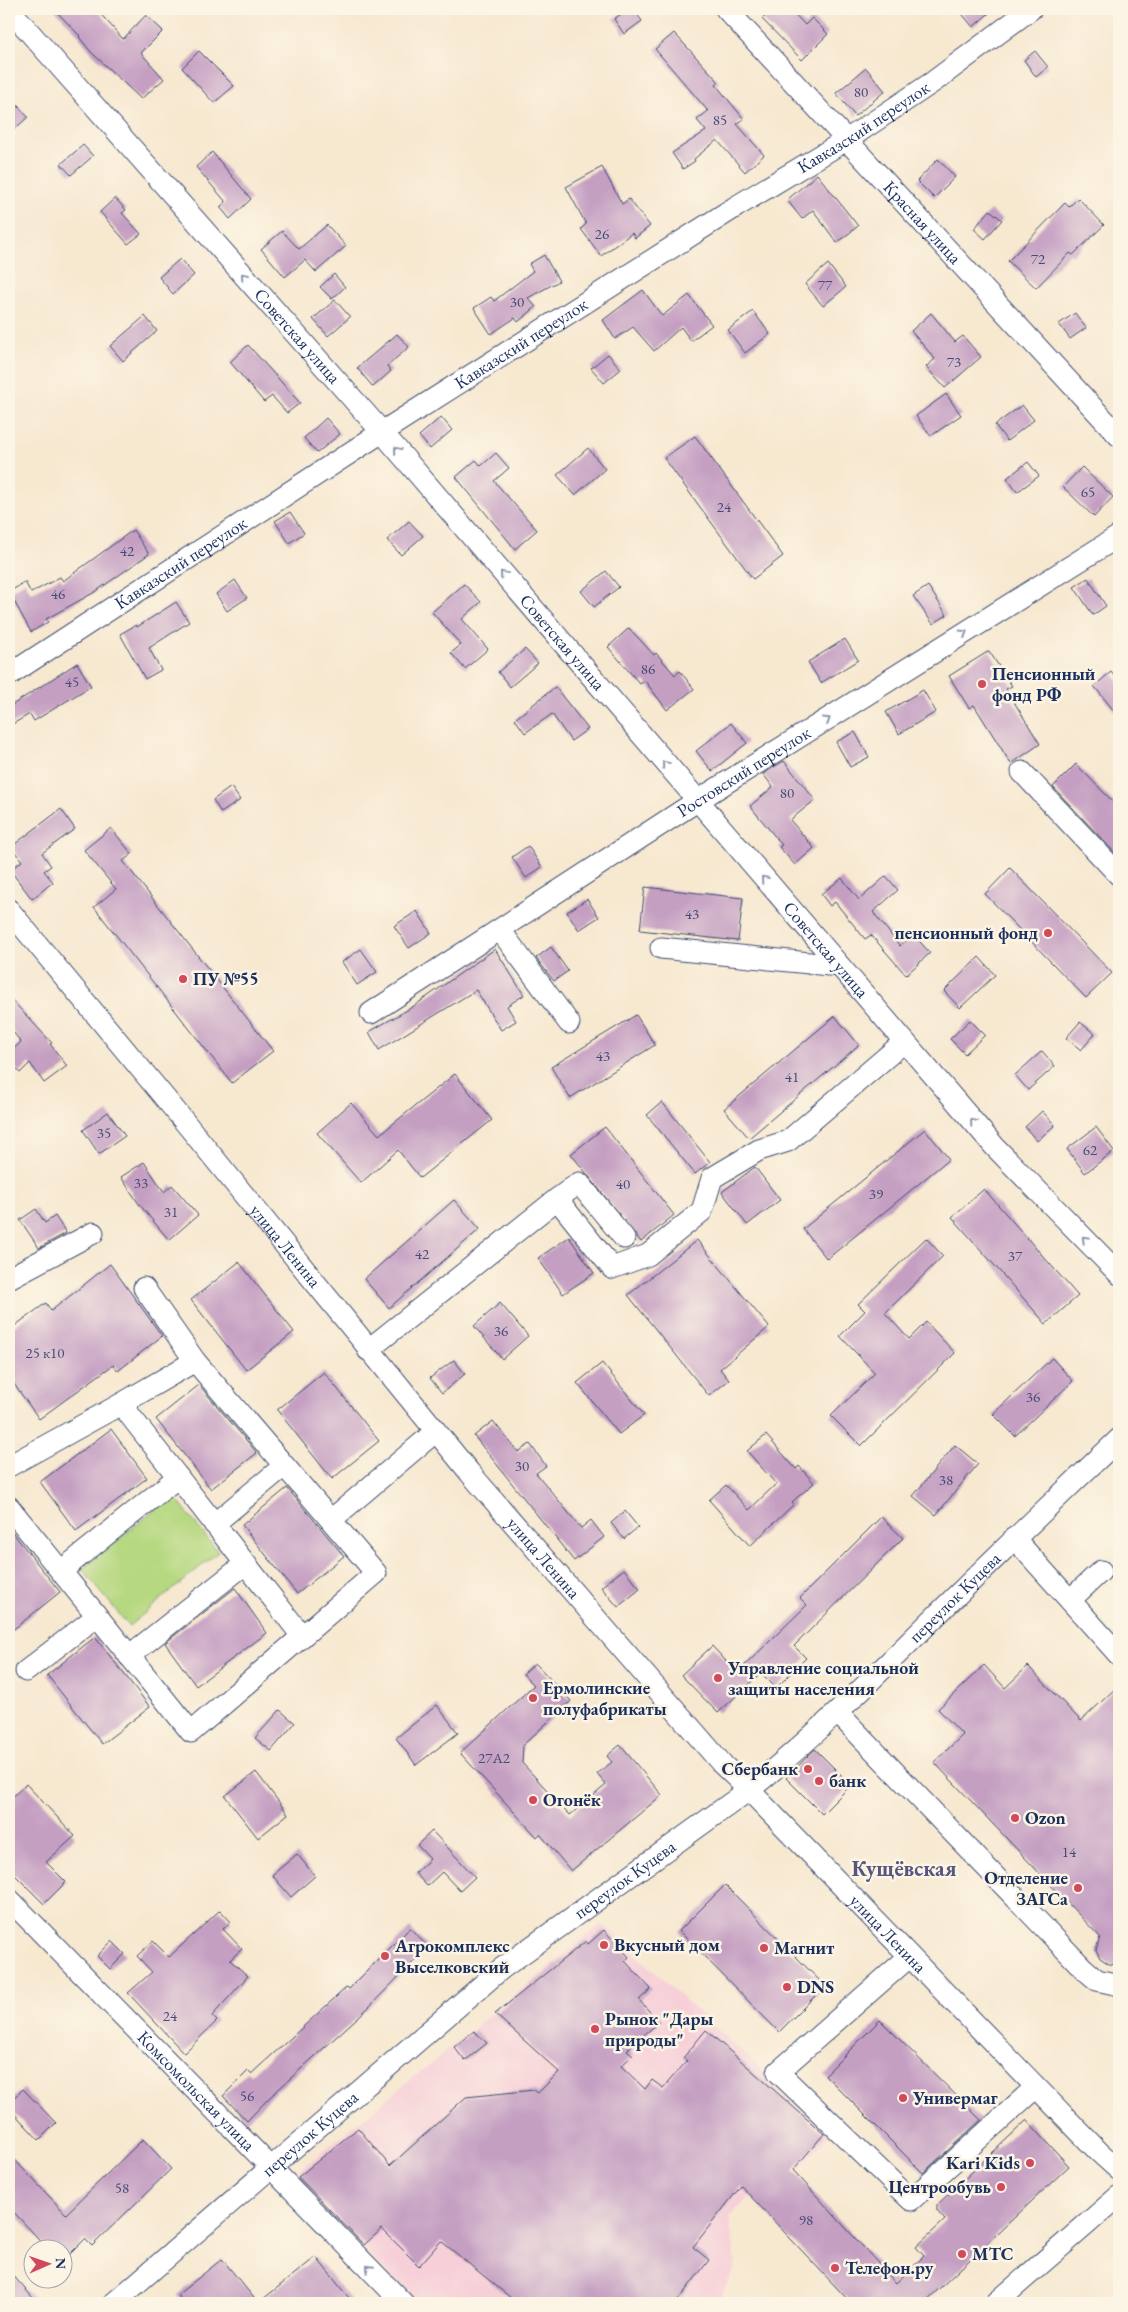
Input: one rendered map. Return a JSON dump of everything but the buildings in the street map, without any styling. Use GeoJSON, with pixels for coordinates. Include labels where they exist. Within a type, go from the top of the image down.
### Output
{"type":"FeatureCollection","features":[{"type":"Feature","properties":{"kind":"street","name":"Советская улица"},"geometry":{"type":"LineString","coordinates":[[10,9],[382,432],[696,801],[995,1147],[1119,1274]]}},
{"type":"Feature","properties":{"kind":"street","name":"Красная улица"},"geometry":{"type":"LineString","coordinates":[[726,9],[848,139],[1119,436]]}},
{"type":"Feature","properties":{"kind":"street","name":"Кавказский переулок"},"geometry":{"type":"LineString","coordinates":[[9,675],[382,432],[736,206],[848,139],[933,82],[1031,9]]}},
{"type":"Feature","properties":{"kind":"street","name":"Ростовский переулок"},"geometry":{"type":"LineString","coordinates":[[371,1013],[696,801],[1119,536]]}},
{"type":"Feature","properties":{"kind":"street"},"geometry":{"type":"LineString","coordinates":[[1022,772],[1119,876]]}},
{"type":"Feature","properties":{"kind":"street","name":"улица Ленина"},"geometry":{"type":"LineString","coordinates":[[9,910],[179,1115],[436,1432],[580,1602],[723,1765],[1119,2170]]}},
{"type":"Feature","properties":{"kind":"street"},"geometry":{"type":"LineString","coordinates":[[500,930],[569,1023]]}},
{"type":"Feature","properties":{"kind":"street"},"geometry":{"type":"LineString","coordinates":[[661,948],[839,966]]}},
{"type":"Feature","properties":{"kind":"street"},"geometry":{"type":"LineString","coordinates":[[557,1199],[612,1268],[648,1255],[702,1211],[712,1178],[759,1150],[788,1141],[904,1042]]}},
{"type":"Feature","properties":{"kind":"street"},"geometry":{"type":"LineString","coordinates":[[368,1350],[579,1183],[624,1238]]}},
{"type":"Feature","properties":{"kind":"street"},"geometry":{"type":"LineString","coordinates":[[9,1278],[94,1233]]}},
{"type":"Feature","properties":{"kind":"street"},"geometry":{"type":"LineString","coordinates":[[9,1507],[191,1732],[376,1573],[195,1361],[144,1288]]}},
{"type":"Feature","properties":{"kind":"street"},"geometry":{"type":"LineString","coordinates":[[9,1466],[195,1361]]}},
{"type":"Feature","properties":{"kind":"street"},"geometry":{"type":"LineString","coordinates":[[121,1404],[302,1636]]}},
{"type":"Feature","properties":{"kind":"street"},"geometry":{"type":"LineString","coordinates":[[331,1520],[436,1432]]}},
{"type":"Feature","properties":{"kind":"street","name":"переулок Куцева"},"geometry":{"type":"LineString","coordinates":[[114,2303],[501,1970],[749,1790],[838,1713],[1014,1538],[1119,1439]]}},
{"type":"Feature","properties":{"kind":"street"},"geometry":{"type":"LineString","coordinates":[[214,1524],[284,1466]]}},
{"type":"Feature","properties":{"kind":"street"},"geometry":{"type":"LineString","coordinates":[[60,1571],[178,1477]]}},
{"type":"Feature","properties":{"kind":"street"},"geometry":{"type":"LineString","coordinates":[[1014,1538],[1119,1654]]}},
{"type":"Feature","properties":{"kind":"street"},"geometry":{"type":"LineString","coordinates":[[130,1656],[246,1564]]}},
{"type":"Feature","properties":{"kind":"street"},"geometry":{"type":"LineString","coordinates":[[1070,1600],[1101,1571]]}},
{"type":"Feature","properties":{"kind":"street"},"geometry":{"type":"LineString","coordinates":[[26,1670],[97,1616]]}},
{"type":"Feature","properties":{"kind":"street"},"geometry":{"type":"LineString","coordinates":[[838,1713],[1083,1968],[1097,1980],[1119,1985]]}},
{"type":"Feature","properties":{"kind":"street","name":"Комсомольская улица"},"geometry":{"type":"LineString","coordinates":[[9,1899],[403,2303]]}},
{"type":"Feature","properties":{"kind":"street"},"geometry":{"type":"LineString","coordinates":[[909,1957],[778,2072],[911,2200],[1036,2087]]}},
{"type":"Feature","properties":{"kind":"street"},"geometry":{"type":"LineString","coordinates":[[996,2303],[1119,2196]]}},
{"type":"Feature","properties":{"kind":"shaded area","name":"Рынок \"Дары природы\""},"geometry":{"type":"Polygon","coordinates":[[[602,1924],[831,2133],[802,2165],[788,2158],[729,2217],[736,2264],[718,2303],[416,2303],[291,2177],[602,1924]]]}},
{"type":"Feature","properties":{"kind":"green space"},"geometry":{"type":"Polygon","coordinates":[[[173,1495],[218,1552],[129,1626],[82,1569],[173,1495]]]}},
{"type":"Feature","properties":{"kind":"place","name":"Пенсионный фонд РФ"},"geometry":{"type":"Point","coordinates":[982,684]}},
{"type":"Feature","properties":{"kind":"place","name":"пенсионный фонд"},"geometry":{"type":"Point","coordinates":[1048,933]}},
{"type":"Feature","properties":{"kind":"place","name":"ПУ №55"},"geometry":{"type":"Point","coordinates":[183,979]}},
{"type":"Feature","properties":{"kind":"place","name":"Управление социальной защиты населения"},"geometry":{"type":"Point","coordinates":[718,1678]}},
{"type":"Feature","properties":{"kind":"place","name":"Ермолинские полуфабрикаты"},"geometry":{"type":"Point","coordinates":[533,1698]}},
{"type":"Feature","properties":{"kind":"place","name":"Сбербанк"},"geometry":{"type":"Point","coordinates":[808,1769]}},
{"type":"Feature","properties":{"kind":"place","name":"банк"},"geometry":{"type":"Point","coordinates":[819,1781]}},
{"type":"Feature","properties":{"kind":"place","name":"Огонёк"},"geometry":{"type":"Point","coordinates":[533,1800]}},
{"type":"Feature","properties":{"kind":"place","name":"Ozon"},"geometry":{"type":"Point","coordinates":[1015,1818]}},
{"type":"Feature","properties":{"kind":"place","name":"Отделение ЗАГСа"},"geometry":{"type":"Point","coordinates":[1078,1888]}},
{"type":"Feature","properties":{"kind":"place","name":"Вкусный дом"},"geometry":{"type":"Point","coordinates":[604,1945]}},
{"type":"Feature","properties":{"kind":"place","name":"Магнит"},"geometry":{"type":"Point","coordinates":[764,1948]}},
{"type":"Feature","properties":{"kind":"place","name":"Агрокомплекс Выселковский"},"geometry":{"type":"Point","coordinates":[385,1956]}},
{"type":"Feature","properties":{"kind":"place","name":"DNS"},"geometry":{"type":"Point","coordinates":[787,1987]}},
{"type":"Feature","properties":{"kind":"place","name":"Рынок \"Дары природы\""},"geometry":{"type":"Point","coordinates":[595,2029]}},
{"type":"Feature","properties":{"kind":"place","name":"Универмаг"},"geometry":{"type":"Point","coordinates":[903,2098]}},
{"type":"Feature","properties":{"kind":"place","name":"Kari Kids"},"geometry":{"type":"Point","coordinates":[1030,2163]}},
{"type":"Feature","properties":{"kind":"place","name":"Центрообувь"},"geometry":{"type":"Point","coordinates":[1001,2187]}},
{"type":"Feature","properties":{"kind":"place","name":"МТС"},"geometry":{"type":"Point","coordinates":[962,2254]}},
{"type":"Feature","properties":{"kind":"place","name":"Телефон.ру"},"geometry":{"type":"Point","coordinates":[835,2268]}},
{"type":"Feature","properties":{"kind":"district","name":"Кущёвская"},"geometry":{"type":"Point","coordinates":[904,1868]}}]}
